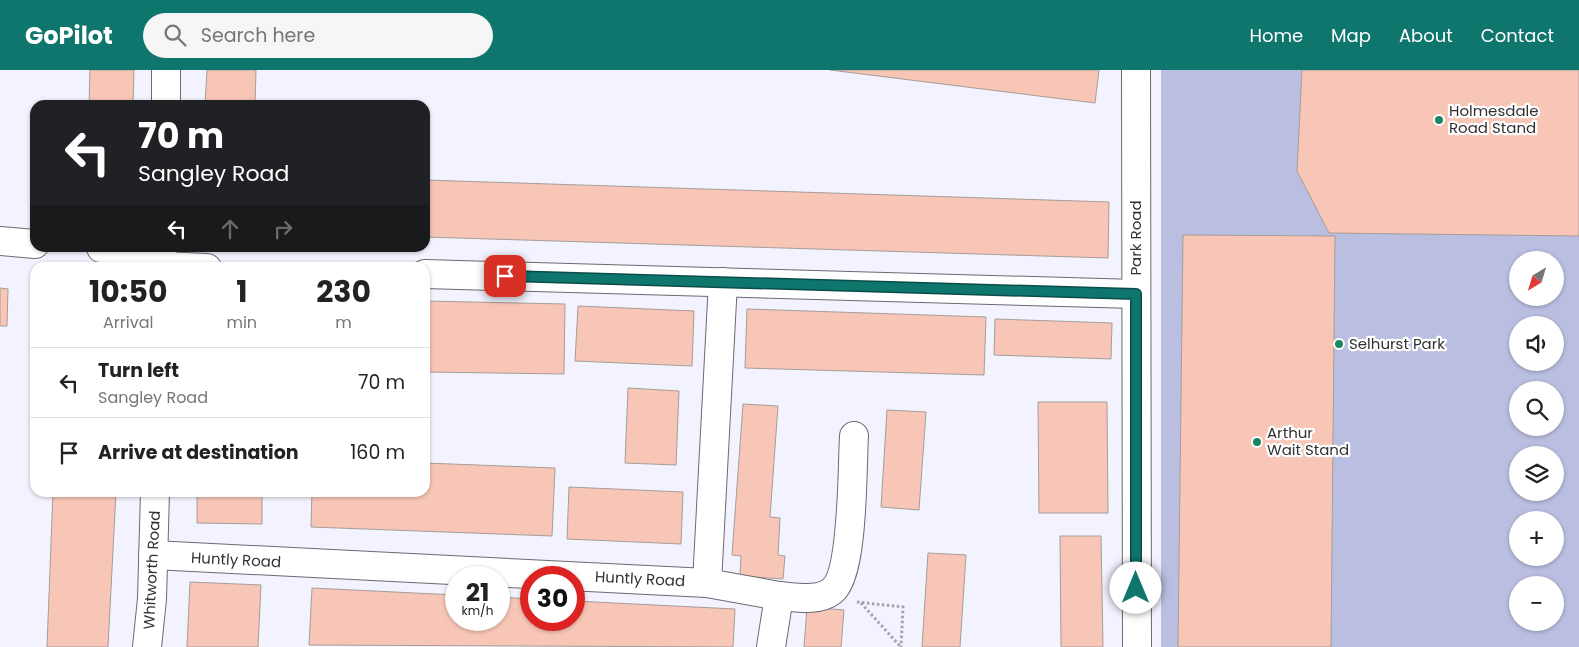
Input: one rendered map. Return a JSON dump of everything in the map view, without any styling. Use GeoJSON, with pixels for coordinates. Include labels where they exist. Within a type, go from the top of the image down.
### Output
{"type":"FeatureCollection","features":[{"type":"Feature","properties":{"kind":"street"},"geometry":{"type":"LineString","coordinates":[[166,70],[166,100]]}},
{"type":"Feature","properties":{"kind":"street","name":"Park Road"},"geometry":{"type":"LineString","coordinates":[[1136,70],[1137,647]]}},
{"type":"Feature","properties":{"kind":"street"},"geometry":{"type":"LineString","coordinates":[[0,242],[30,244]]}},
{"type":"Feature","properties":{"kind":"street"},"geometry":{"type":"LineString","coordinates":[[125,252],[180,262]]}},
{"type":"Feature","properties":{"kind":"street"},"geometry":{"type":"LineString","coordinates":[[430,274],[1136,294]]}},
{"type":"Feature","properties":{"kind":"street","name":"Huntly Road"},"geometry":{"type":"LineString","coordinates":[[153,556],[707,583],[724,282]]}},
{"type":"Feature","properties":{"kind":"street"},"geometry":{"type":"LineString","coordinates":[[707,583],[779,596],[816,598],[832,591],[842,579],[847,558],[854,436]]}},
{"type":"Feature","properties":{"kind":"street","name":"Whitworth Road"},"geometry":{"type":"LineString","coordinates":[[147,647],[155,497]]}},
{"type":"Feature","properties":{"kind":"street"},"geometry":{"type":"LineString","coordinates":[[771,647],[779,596]]}},
{"type":"Feature","properties":{"kind":"path"},"geometry":{"type":"LineString","coordinates":[[816,598],[904,607],[901,647]]}},
{"type":"Feature","properties":{"kind":"path"},"geometry":{"type":"LineString","coordinates":[[861,602],[901,647]]}},
{"type":"Feature","properties":{"kind":"shaded area","name":"Selhurst Park"},"geometry":{"type":"Polygon","coordinates":[[[1161,70],[1579,70],[1579,647],[1161,647],[1161,70]]]}},
{"type":"Feature","properties":{"kind":"building"},"geometry":{"type":"Polygon","coordinates":[[[90,70],[134,70],[133,100],[89,100],[90,70]]]}},
{"type":"Feature","properties":{"kind":"building"},"geometry":{"type":"Polygon","coordinates":[[[207,70],[256,70],[255,100],[205,100],[207,70]]]}},
{"type":"Feature","properties":{"kind":"building"},"geometry":{"type":"Polygon","coordinates":[[[830,70],[1099,70],[1095,103],[830,70]]]}},
{"type":"Feature","properties":{"kind":"building","name":"Holmesdale Road Stand"},"geometry":{"type":"Polygon","coordinates":[[[1302,70],[1579,70],[1579,236],[1329,233],[1297,171],[1302,70]]]}},
{"type":"Feature","properties":{"kind":"building"},"geometry":{"type":"Polygon","coordinates":[[[430,180],[1109,202],[1108,258],[430,237],[430,180]]]}},
{"type":"Feature","properties":{"kind":"building","name":"Arthur Wait Stand"},"geometry":{"type":"Polygon","coordinates":[[[1183,235],[1335,236],[1331,647],[1178,647],[1183,235]]]}},
{"type":"Feature","properties":{"kind":"building"},"geometry":{"type":"Polygon","coordinates":[[[0,288],[8,289],[7,326],[0,326],[0,288]]]}},
{"type":"Feature","properties":{"kind":"building"},"geometry":{"type":"Polygon","coordinates":[[[430,301],[565,304],[564,374],[430,372],[430,301]]]}},
{"type":"Feature","properties":{"kind":"building"},"geometry":{"type":"Polygon","coordinates":[[[578,306],[694,311],[692,366],[575,361],[578,306]]]}},
{"type":"Feature","properties":{"kind":"building"},"geometry":{"type":"Polygon","coordinates":[[[747,309],[986,317],[984,375],[745,368],[747,309]]]}},
{"type":"Feature","properties":{"kind":"building"},"geometry":{"type":"Polygon","coordinates":[[[995,319],[1112,323],[1111,359],[994,355],[995,319]]]}},
{"type":"Feature","properties":{"kind":"building"},"geometry":{"type":"Polygon","coordinates":[[[628,388],[679,391],[676,465],[625,463],[628,388]]]}},
{"type":"Feature","properties":{"kind":"building"},"geometry":{"type":"Polygon","coordinates":[[[1038,402],[1107,402],[1108,513],[1039,513],[1038,402]]]}},
{"type":"Feature","properties":{"kind":"building"},"geometry":{"type":"Polygon","coordinates":[[[743,404],[778,406],[770,517],[780,518],[778,555],[785,556],[783,579],[740,576],[741,556],[732,555],[743,404]]]}},
{"type":"Feature","properties":{"kind":"building"},"geometry":{"type":"Polygon","coordinates":[[[887,410],[926,412],[919,510],[881,507],[887,410]]]}},
{"type":"Feature","properties":{"kind":"building"},"geometry":{"type":"Polygon","coordinates":[[[430,463],[555,468],[552,536],[311,527],[312,497],[430,497],[430,463]]]}},
{"type":"Feature","properties":{"kind":"building"},"geometry":{"type":"Polygon","coordinates":[[[569,487],[683,492],[681,544],[567,539],[569,487]]]}},
{"type":"Feature","properties":{"kind":"building"},"geometry":{"type":"Polygon","coordinates":[[[53,497],[116,497],[108,647],[47,647],[53,497]]]}},
{"type":"Feature","properties":{"kind":"building"},"geometry":{"type":"Polygon","coordinates":[[[197,497],[262,497],[262,524],[197,523],[197,497]]]}},
{"type":"Feature","properties":{"kind":"building"},"geometry":{"type":"Polygon","coordinates":[[[1060,536],[1101,536],[1103,647],[1061,647],[1060,536]]]}},
{"type":"Feature","properties":{"kind":"building"},"geometry":{"type":"Polygon","coordinates":[[[928,553],[966,555],[960,647],[922,647],[928,553]]]}},
{"type":"Feature","properties":{"kind":"building"},"geometry":{"type":"Polygon","coordinates":[[[190,582],[261,585],[258,647],[187,647],[190,582]]]}},
{"type":"Feature","properties":{"kind":"building"},"geometry":{"type":"Polygon","coordinates":[[[312,588],[445,594],[445,631],[510,631],[510,598],[520,598],[520,631],[585,631],[585,602],[735,609],[733,647],[309,645],[312,588]]]}},
{"type":"Feature","properties":{"kind":"building"},"geometry":{"type":"Polygon","coordinates":[[[807,607],[844,610],[841,647],[804,647],[807,607]]]}},
{"type":"Feature","properties":{"kind":"place","name":"Holmesdale Road Stand"},"geometry":{"type":"Point","coordinates":[1439,120]}},
{"type":"Feature","properties":{"kind":"place","name":"Selhurst Park"},"geometry":{"type":"Point","coordinates":[1339,344]}},
{"type":"Feature","properties":{"kind":"place","name":"Arthur Wait Stand"},"geometry":{"type":"Point","coordinates":[1257,442]}},
{"type":"Feature","properties":{"kind":"route"},"geometry":{"type":"LineString","coordinates":[[505,276],[1136,294],[1136,588]]}}]}
